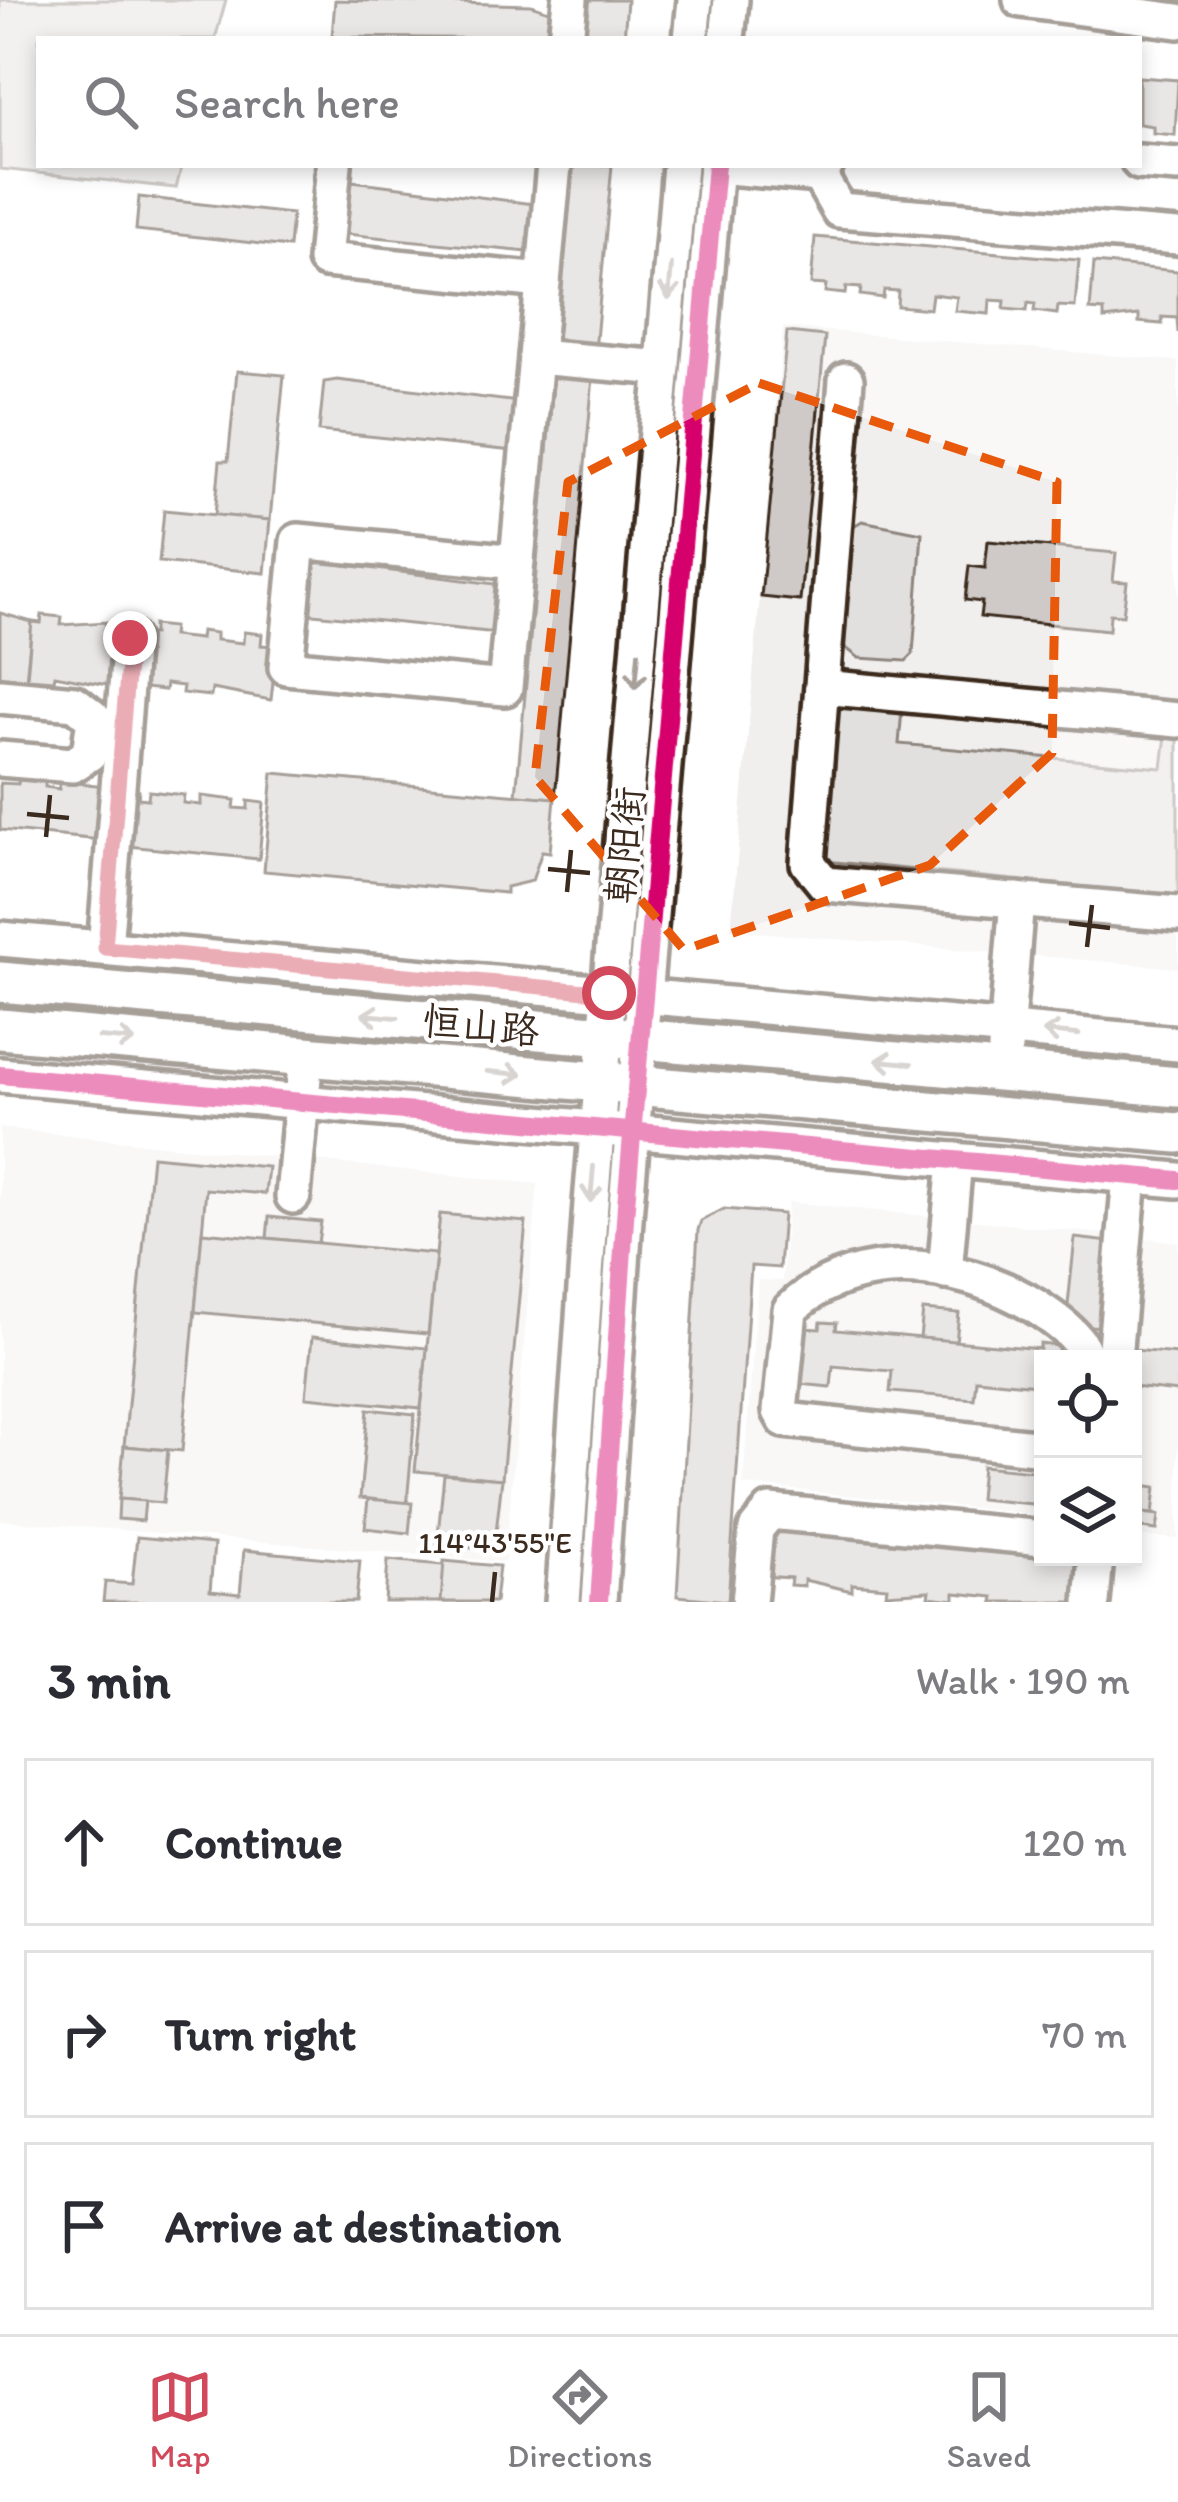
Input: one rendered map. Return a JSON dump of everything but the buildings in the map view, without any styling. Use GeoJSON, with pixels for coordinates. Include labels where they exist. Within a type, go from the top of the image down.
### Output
{"type":"FeatureCollection","features":[{"type":"Feature","properties":{"kind":"main road","name":"恒山路"},"geometry":{"type":"LineString","coordinates":[[0,982],[1178,1087]]}},
{"type":"Feature","properties":{"kind":"main road","name":"恒山路"},"geometry":{"type":"LineString","coordinates":[[0,1029],[1178,1133]]}},
{"type":"Feature","properties":{"kind":"street"},"geometry":{"type":"LineString","coordinates":[[566,36],[570,0]]}},
{"type":"Feature","properties":{"kind":"street"},"geometry":{"type":"LineString","coordinates":[[691,36],[694,0]]}},
{"type":"Feature","properties":{"kind":"street"},"geometry":{"type":"LineString","coordinates":[[727,36],[730,0]]}},
{"type":"Feature","properties":{"kind":"street"},"geometry":{"type":"LineString","coordinates":[[1021,0],[1178,21]]}},
{"type":"Feature","properties":{"kind":"street"},"geometry":{"type":"LineString","coordinates":[[1142,162],[1178,165]]}},
{"type":"Feature","properties":{"kind":"street"},"geometry":{"type":"LineString","coordinates":[[334,168],[325,260],[543,280]]}},
{"type":"Feature","properties":{"kind":"street"},"geometry":{"type":"LineString","coordinates":[[517,562],[298,541],[286,667],[505,688],[517,562],[543,280],[554,168]]}},
{"type":"Feature","properties":{"kind":"street","name":"朝阳街"},"geometry":{"type":"LineString","coordinates":[[623,1038],[609,993],[680,168]]}},
{"type":"Feature","properties":{"kind":"street","name":"朝阳街"},"geometry":{"type":"LineString","coordinates":[[599,1602],[633,1132],[619,1084],[623,1038],[644,996],[716,168]]}},
{"type":"Feature","properties":{"kind":"street"},"geometry":{"type":"LineString","coordinates":[[770,168],[823,170],[839,210],[1178,237]]}},
{"type":"Feature","properties":{"kind":"street"},"geometry":{"type":"LineString","coordinates":[[536,357],[663,368]]}},
{"type":"Feature","properties":{"kind":"street"},"geometry":{"type":"LineString","coordinates":[[846,380],[808,863],[814,876],[825,884],[1178,914]]}},
{"type":"Feature","properties":{"kind":"street"},"geometry":{"type":"LineString","coordinates":[[105,948],[130,638]]}},
{"type":"Feature","properties":{"kind":"street"},"geometry":{"type":"LineString","coordinates":[[822,687],[1178,720]]}},
{"type":"Feature","properties":{"kind":"street"},"geometry":{"type":"LineString","coordinates":[[0,696],[75,703],[94,718],[89,754],[73,766],[0,759]]}},
{"type":"Feature","properties":{"kind":"street"},"geometry":{"type":"LineString","coordinates":[[1004,1072],[1017,901]]}},
{"type":"Feature","properties":{"kind":"street"},"geometry":{"type":"LineString","coordinates":[[0,939],[1178,1044]]}},
{"type":"Feature","properties":{"kind":"street"},"geometry":{"type":"LineString","coordinates":[[293,1196],[306,1056]]}},
{"type":"Feature","properties":{"kind":"street"},"geometry":{"type":"LineString","coordinates":[[0,1076],[1178,1180]]}},
{"type":"Feature","properties":{"kind":"street","name":"朝阳街"},"geometry":{"type":"LineString","coordinates":[[563,1602],[597,1128],[619,1084]]}},
{"type":"Feature","properties":{"kind":"street"},"geometry":{"type":"LineString","coordinates":[[945,1272],[955,1160]]}},
{"type":"Feature","properties":{"kind":"street"},"geometry":{"type":"LineString","coordinates":[[1115,1350],[1130,1176]]}},
{"type":"Feature","properties":{"kind":"street"},"geometry":{"type":"LineString","coordinates":[[1034,1447],[797,1424],[781,1412],[790,1310],[809,1291],[860,1274],[912,1268],[971,1275],[1020,1294],[1069,1331],[1081,1350]]}},
{"type":"Feature","properties":{"kind":"street"},"geometry":{"type":"LineString","coordinates":[[749,1602],[756,1529],[770,1512],[1034,1537]]}},
{"type":"Feature","properties":{"kind":"street"},"geometry":{"type":"LineString","coordinates":[[1092,1602],[1095,1566]]}},
{"type":"Feature","properties":{"kind":"highlighted area"},"geometry":{"type":"Polygon","coordinates":[[[759,383],[1057,482],[1052,753],[930,865],[684,950],[535,777],[568,482],[759,383]]]}},
{"type":"Feature","properties":{"kind":"shaded area"},"geometry":{"type":"Polygon","coordinates":[[[0,0],[226,0],[216,36],[36,36],[36,168],[181,168],[176,188],[0,169],[0,0]]]}},
{"type":"Feature","properties":{"kind":"shaded area"},"geometry":{"type":"Polygon","coordinates":[[[783,327],[1178,361],[1178,968],[731,930],[783,327]]]}},
{"type":"Feature","properties":{"kind":"shaded area"},"geometry":{"type":"Polygon","coordinates":[[[862,521],[922,533],[913,654],[906,661],[859,658],[842,645],[850,528],[862,521]]]}},
{"type":"Feature","properties":{"kind":"shaded area"},"geometry":{"type":"Polygon","coordinates":[[[841,706],[902,710],[899,744],[1162,768],[1166,735],[1178,736],[1178,896],[825,861],[820,851],[832,713],[841,706]]]}},
{"type":"Feature","properties":{"kind":"shaded area"},"geometry":{"type":"Polygon","coordinates":[[[0,1128],[538,1184],[505,1562],[0,1520],[0,1128]]]}},
{"type":"Feature","properties":{"kind":"shaded area"},"geometry":{"type":"Polygon","coordinates":[[[788,1202],[1115,1235],[1104,1350],[1034,1350],[1034,1514],[743,1485],[758,1280],[782,1281],[788,1202]]]}},
{"type":"Feature","properties":{"kind":"shaded area"},"geometry":{"type":"Polygon","coordinates":[[[1138,1237],[1178,1242],[1178,1539],[1142,1537],[1142,1350],[1128,1350],[1138,1237]]]}},
{"type":"Feature","properties":{"kind":"cycle path"},"geometry":{"type":"LineString","coordinates":[[599,1602],[626,1205],[716,168]]}},
{"type":"Feature","properties":{"kind":"cycle path"},"geometry":{"type":"LineString","coordinates":[[0,1075],[1178,1180]]}},
{"type":"Feature","properties":{"kind":"route"},"geometry":{"type":"LineString","coordinates":[[130,638],[105,948],[609,993]]}}]}
